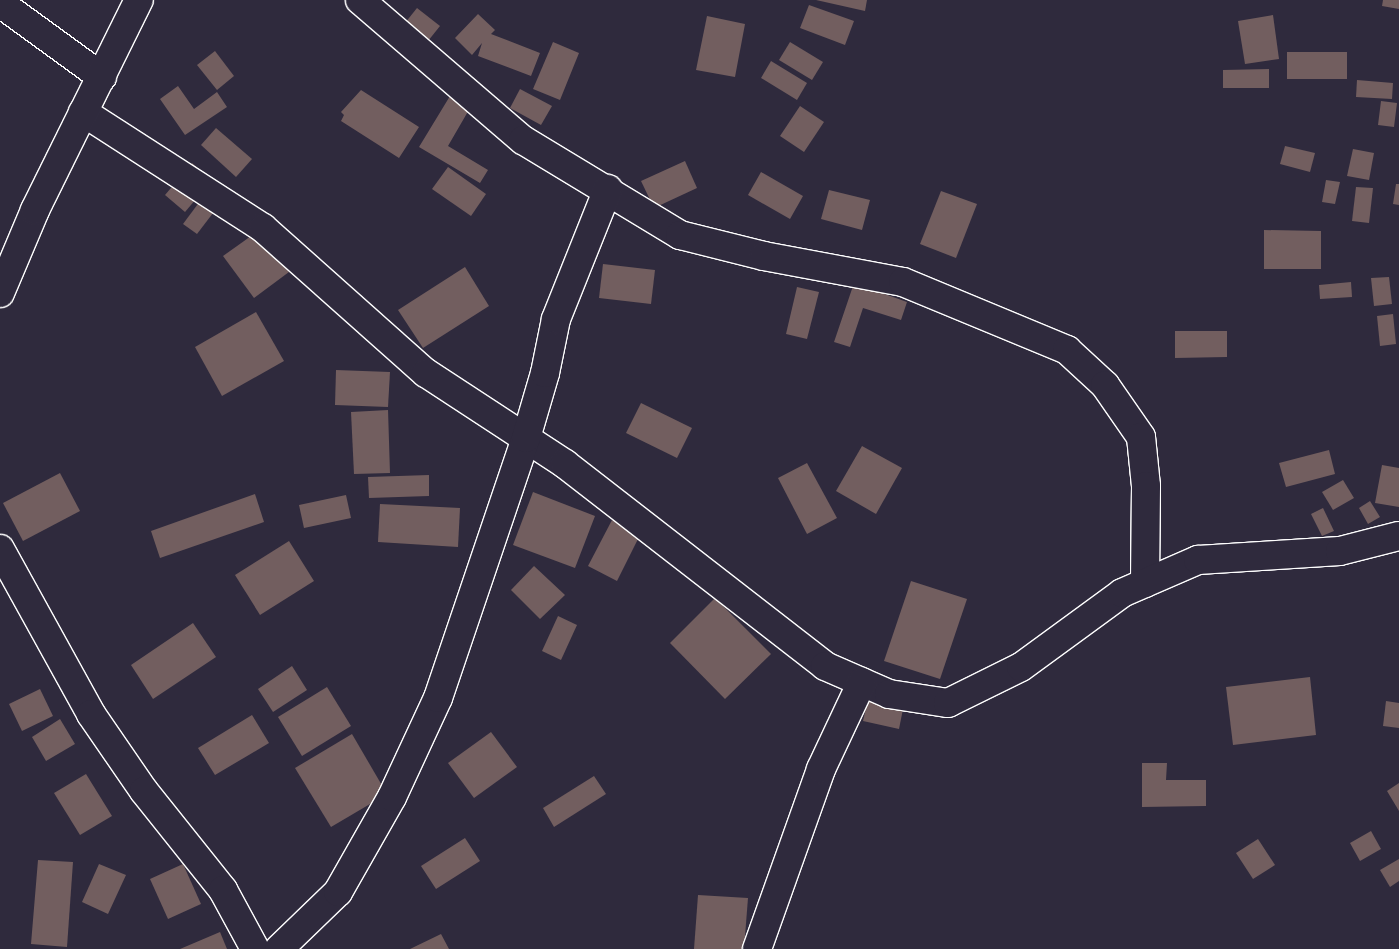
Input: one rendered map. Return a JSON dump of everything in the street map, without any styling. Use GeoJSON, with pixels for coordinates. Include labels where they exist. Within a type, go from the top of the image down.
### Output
{"type":"FeatureCollection","features":[{"type":"Feature","properties":{"kind":"street"},"geometry":{"type":"LineString","coordinates":[[0,293],[35,210],[139,0]]}},
{"type":"Feature","properties":{"kind":"street"},"geometry":{"type":"LineString","coordinates":[[360,0],[523,140],[608,189],[680,235],[764,256],[902,282],[1067,350],[1105,385],[1141,436],[1146,486],[1145,583]]}},
{"type":"Feature","properties":{"kind":"street"},"geometry":{"type":"LineString","coordinates":[[0,3],[102,77]]}},
{"type":"Feature","properties":{"kind":"street"},"geometry":{"type":"LineString","coordinates":[[84,112],[263,228],[426,373],[565,464],[825,666],[890,694],[948,703],[1022,667],[1122,593],[1198,560],[1340,551],[1399,536]]}},
{"type":"Feature","properties":{"kind":"street"},"geometry":{"type":"LineString","coordinates":[[279,949],[338,892],[392,798],[438,698],[526,438],[545,372],[556,319],[608,189]]}},
{"type":"Feature","properties":{"kind":"street"},"geometry":{"type":"LineString","coordinates":[[0,549],[91,714],[144,791],[223,890],[255,949]]}},
{"type":"Feature","properties":{"kind":"street"},"geometry":{"type":"LineString","coordinates":[[757,949],[821,769],[862,682]]}},
{"type":"Feature","properties":{"kind":"building"},"geometry":{"type":"Polygon","coordinates":[[[816,0],[867,0],[865,11],[816,0]]]}},
{"type":"Feature","properties":{"kind":"building"},"geometry":{"type":"Polygon","coordinates":[[[1383,0],[1399,0],[1399,9],[1382,6],[1383,0]]]}},
{"type":"Feature","properties":{"kind":"building"},"geometry":{"type":"Polygon","coordinates":[[[809,5],[854,21],[845,45],[800,28],[809,5]]]}},
{"type":"Feature","properties":{"kind":"building"},"geometry":{"type":"Polygon","coordinates":[[[417,8],[440,26],[428,41],[405,23],[417,8]]]}},
{"type":"Feature","properties":{"kind":"building"},"geometry":{"type":"Polygon","coordinates":[[[478,14],[495,30],[491,34],[540,53],[531,76],[478,56],[482,43],[472,55],[455,38],[478,14]]]}},
{"type":"Feature","properties":{"kind":"building"},"geometry":{"type":"Polygon","coordinates":[[[1273,15],[1279,59],[1245,64],[1238,21],[1273,15]]]}},
{"type":"Feature","properties":{"kind":"building"},"geometry":{"type":"Polygon","coordinates":[[[707,16],[745,24],[735,77],[696,70],[707,16]]]}},
{"type":"Feature","properties":{"kind":"building"},"geometry":{"type":"Polygon","coordinates":[[[553,42],[579,53],[560,100],[533,89],[553,42]]]}},
{"type":"Feature","properties":{"kind":"building"},"geometry":{"type":"Polygon","coordinates":[[[790,42],[823,62],[812,80],[779,60],[790,42]]]}},
{"type":"Feature","properties":{"kind":"building"},"geometry":{"type":"Polygon","coordinates":[[[215,51],[234,76],[217,90],[197,65],[215,51]]]}},
{"type":"Feature","properties":{"kind":"building"},"geometry":{"type":"Polygon","coordinates":[[[1287,52],[1347,52],[1347,79],[1287,79],[1287,52]]]}},
{"type":"Feature","properties":{"kind":"building"},"geometry":{"type":"Polygon","coordinates":[[[771,61],[807,83],[797,100],[761,78],[771,61]]]}},
{"type":"Feature","properties":{"kind":"building"},"geometry":{"type":"Polygon","coordinates":[[[1269,69],[1269,88],[1223,88],[1223,70],[1269,69]]]}},
{"type":"Feature","properties":{"kind":"building"},"geometry":{"type":"Polygon","coordinates":[[[1357,80],[1393,83],[1392,99],[1356,97],[1357,80]]]}},
{"type":"Feature","properties":{"kind":"building"},"geometry":{"type":"Polygon","coordinates":[[[178,86],[194,109],[217,92],[227,107],[185,135],[160,99],[178,86]]]}},
{"type":"Feature","properties":{"kind":"building"},"geometry":{"type":"Polygon","coordinates":[[[520,89],[552,106],[541,125],[510,108],[520,89]]]}},
{"type":"Feature","properties":{"kind":"building"},"geometry":{"type":"Polygon","coordinates":[[[361,90],[419,127],[399,158],[341,121],[344,115],[341,112],[361,90]]]}},
{"type":"Feature","properties":{"kind":"building"},"geometry":{"type":"Polygon","coordinates":[[[450,96],[470,108],[448,146],[488,170],[480,183],[419,147],[450,96]]]}},
{"type":"Feature","properties":{"kind":"building"},"geometry":{"type":"Polygon","coordinates":[[[1381,101],[1397,103],[1394,127],[1378,125],[1381,101]]]}},
{"type":"Feature","properties":{"kind":"building"},"geometry":{"type":"Polygon","coordinates":[[[800,106],[824,122],[804,152],[780,136],[800,106]]]}},
{"type":"Feature","properties":{"kind":"building"},"geometry":{"type":"Polygon","coordinates":[[[216,128],[252,159],[236,177],[201,145],[216,128]]]}},
{"type":"Feature","properties":{"kind":"building"},"geometry":{"type":"Polygon","coordinates":[[[1285,146],[1315,153],[1310,172],[1280,164],[1285,146]]]}},
{"type":"Feature","properties":{"kind":"building"},"geometry":{"type":"Polygon","coordinates":[[[1353,149],[1374,153],[1369,180],[1347,176],[1353,149]]]}},
{"type":"Feature","properties":{"kind":"building"},"geometry":{"type":"Polygon","coordinates":[[[685,161],[697,188],[654,208],[641,181],[685,161]]]}},
{"type":"Feature","properties":{"kind":"building"},"geometry":{"type":"Polygon","coordinates":[[[192,163],[212,180],[185,212],[165,195],[192,163]]]}},
{"type":"Feature","properties":{"kind":"building"},"geometry":{"type":"Polygon","coordinates":[[[448,167],[486,194],[471,216],[432,189],[448,167]]]}},
{"type":"Feature","properties":{"kind":"building"},"geometry":{"type":"Polygon","coordinates":[[[761,172],[803,196],[790,219],[748,195],[761,172]]]}},
{"type":"Feature","properties":{"kind":"building"},"geometry":{"type":"Polygon","coordinates":[[[1326,180],[1340,182],[1335,204],[1322,202],[1326,180]]]}},
{"type":"Feature","properties":{"kind":"building"},"geometry":{"type":"Polygon","coordinates":[[[1396,184],[1399,184],[1399,205],[1393,204],[1396,184]]]}},
{"type":"Feature","properties":{"kind":"building"},"geometry":{"type":"Polygon","coordinates":[[[212,185],[226,196],[197,234],[183,224],[212,185]]]}},
{"type":"Feature","properties":{"kind":"building"},"geometry":{"type":"Polygon","coordinates":[[[1356,187],[1373,188],[1369,223],[1352,221],[1356,187]]]}},
{"type":"Feature","properties":{"kind":"building"},"geometry":{"type":"Polygon","coordinates":[[[829,190],[870,200],[862,230],[821,219],[829,190]]]}},
{"type":"Feature","properties":{"kind":"building"},"geometry":{"type":"Polygon","coordinates":[[[941,191],[977,204],[956,258],[920,244],[941,191]]]}},
{"type":"Feature","properties":{"kind":"building"},"geometry":{"type":"Polygon","coordinates":[[[1264,230],[1321,231],[1321,269],[1264,269],[1264,230]]]}},
{"type":"Feature","properties":{"kind":"building"},"geometry":{"type":"Polygon","coordinates":[[[258,231],[289,272],[254,298],[223,256],[258,231]]]}},
{"type":"Feature","properties":{"kind":"building"},"geometry":{"type":"Polygon","coordinates":[[[603,264],[655,270],[651,304],[599,298],[603,264]]]}},
{"type":"Feature","properties":{"kind":"building"},"geometry":{"type":"Polygon","coordinates":[[[465,267],[489,306],[423,348],[398,310],[465,267]]]}},
{"type":"Feature","properties":{"kind":"building"},"geometry":{"type":"Polygon","coordinates":[[[1389,277],[1392,304],[1374,306],[1371,278],[1389,277]]]}},
{"type":"Feature","properties":{"kind":"building"},"geometry":{"type":"Polygon","coordinates":[[[1351,282],[1352,297],[1320,299],[1319,285],[1351,282]]]}},
{"type":"Feature","properties":{"kind":"building"},"geometry":{"type":"Polygon","coordinates":[[[854,283],[907,302],[901,320],[863,308],[850,347],[834,342],[854,283]]]}},
{"type":"Feature","properties":{"kind":"building"},"geometry":{"type":"Polygon","coordinates":[[[797,287],[819,292],[807,339],[786,334],[797,287]]]}},
{"type":"Feature","properties":{"kind":"building"},"geometry":{"type":"Polygon","coordinates":[[[256,312],[284,361],[222,396],[195,347],[256,312]]]}},
{"type":"Feature","properties":{"kind":"building"},"geometry":{"type":"Polygon","coordinates":[[[1393,314],[1396,344],[1380,346],[1377,316],[1393,314]]]}},
{"type":"Feature","properties":{"kind":"building"},"geometry":{"type":"Polygon","coordinates":[[[1175,331],[1227,331],[1227,357],[1175,358],[1175,331]]]}},
{"type":"Feature","properties":{"kind":"building"},"geometry":{"type":"Polygon","coordinates":[[[336,370],[390,372],[388,407],[335,405],[336,370]]]}},
{"type":"Feature","properties":{"kind":"building"},"geometry":{"type":"Polygon","coordinates":[[[641,403],[692,428],[677,458],[626,433],[641,403]]]}},
{"type":"Feature","properties":{"kind":"building"},"geometry":{"type":"Polygon","coordinates":[[[388,410],[390,473],[354,474],[351,412],[388,410]]]}},
{"type":"Feature","properties":{"kind":"building"},"geometry":{"type":"Polygon","coordinates":[[[862,446],[902,468],[876,514],[836,491],[862,446]]]}},
{"type":"Feature","properties":{"kind":"building"},"geometry":{"type":"Polygon","coordinates":[[[1329,450],[1335,474],[1286,487],[1279,463],[1329,450]]]}},
{"type":"Feature","properties":{"kind":"building"},"geometry":{"type":"Polygon","coordinates":[[[807,463],[837,518],[807,534],[778,478],[807,463]]]}},
{"type":"Feature","properties":{"kind":"building"},"geometry":{"type":"Polygon","coordinates":[[[1382,465],[1399,468],[1399,507],[1375,503],[1382,465]]]}},
{"type":"Feature","properties":{"kind":"building"},"geometry":{"type":"Polygon","coordinates":[[[60,473],[80,511],[23,541],[3,503],[60,473]]]}},
{"type":"Feature","properties":{"kind":"building"},"geometry":{"type":"Polygon","coordinates":[[[429,475],[429,496],[369,498],[368,477],[429,475]]]}},
{"type":"Feature","properties":{"kind":"building"},"geometry":{"type":"Polygon","coordinates":[[[1343,480],[1354,498],[1333,510],[1322,492],[1343,480]]]}},
{"type":"Feature","properties":{"kind":"building"},"geometry":{"type":"Polygon","coordinates":[[[533,492],[595,516],[575,568],[513,545],[533,492]]]}},
{"type":"Feature","properties":{"kind":"building"},"geometry":{"type":"Polygon","coordinates":[[[255,494],[264,522],[160,558],[151,531],[255,494]]]}},
{"type":"Feature","properties":{"kind":"building"},"geometry":{"type":"Polygon","coordinates":[[[346,495],[351,518],[304,528],[299,505],[346,495]]]}},
{"type":"Feature","properties":{"kind":"building"},"geometry":{"type":"Polygon","coordinates":[[[1370,501],[1380,517],[1368,524],[1359,508],[1370,501]]]}},
{"type":"Feature","properties":{"kind":"building"},"geometry":{"type":"Polygon","coordinates":[[[380,504],[460,508],[458,547],[378,542],[380,504]]]}},
{"type":"Feature","properties":{"kind":"building"},"geometry":{"type":"Polygon","coordinates":[[[1323,508],[1334,531],[1322,536],[1311,514],[1323,508]]]}},
{"type":"Feature","properties":{"kind":"building"},"geometry":{"type":"Polygon","coordinates":[[[612,520],[640,535],[617,581],[588,566],[612,520]]]}},
{"type":"Feature","properties":{"kind":"building"},"geometry":{"type":"Polygon","coordinates":[[[289,541],[314,581],[260,615],[235,575],[289,541]]]}},
{"type":"Feature","properties":{"kind":"building"},"geometry":{"type":"Polygon","coordinates":[[[534,566],[565,595],[540,619],[511,590],[534,566]]]}},
{"type":"Feature","properties":{"kind":"building"},"geometry":{"type":"Polygon","coordinates":[[[911,581],[967,599],[940,679],[884,661],[911,581]]]}},
{"type":"Feature","properties":{"kind":"building"},"geometry":{"type":"Polygon","coordinates":[[[715,598],[771,654],[725,699],[670,643],[715,598]]]}},
{"type":"Feature","properties":{"kind":"building"},"geometry":{"type":"Polygon","coordinates":[[[558,616],[577,625],[561,660],[542,651],[558,616]]]}},
{"type":"Feature","properties":{"kind":"building"},"geometry":{"type":"Polygon","coordinates":[[[193,623],[216,657],[153,699],[131,665],[193,623]]]}},
{"type":"Feature","properties":{"kind":"building"},"geometry":{"type":"Polygon","coordinates":[[[292,666],[307,690],[273,712],[258,689],[292,666]]]}},
{"type":"Feature","properties":{"kind":"building"},"geometry":{"type":"Polygon","coordinates":[[[873,677],[908,684],[899,729],[863,721],[873,677]]]}},
{"type":"Feature","properties":{"kind":"building"},"geometry":{"type":"Polygon","coordinates":[[[1310,677],[1316,735],[1233,745],[1226,687],[1310,677]]]}},
{"type":"Feature","properties":{"kind":"building"},"geometry":{"type":"Polygon","coordinates":[[[327,687],[351,726],[302,756],[278,717],[327,687]]]}},
{"type":"Feature","properties":{"kind":"building"},"geometry":{"type":"Polygon","coordinates":[[[40,689],[53,716],[22,731],[9,704],[40,689]]]}},
{"type":"Feature","properties":{"kind":"building"},"geometry":{"type":"Polygon","coordinates":[[[1386,701],[1399,703],[1399,728],[1383,726],[1386,701]]]}},
{"type":"Feature","properties":{"kind":"building"},"geometry":{"type":"Polygon","coordinates":[[[252,715],[269,743],[215,775],[198,748],[252,715]]]}},
{"type":"Feature","properties":{"kind":"building"},"geometry":{"type":"Polygon","coordinates":[[[60,719],[75,744],[46,761],[32,737],[60,719]]]}},
{"type":"Feature","properties":{"kind":"building"},"geometry":{"type":"Polygon","coordinates":[[[491,732],[517,767],[474,798],[448,763],[491,732]]]}},
{"type":"Feature","properties":{"kind":"building"},"geometry":{"type":"Polygon","coordinates":[[[352,734],[387,794],[331,827],[295,768],[352,734]]]}},
{"type":"Feature","properties":{"kind":"building"},"geometry":{"type":"Polygon","coordinates":[[[1142,763],[1167,763],[1166,780],[1206,780],[1206,806],[1142,807],[1142,763]]]}},
{"type":"Feature","properties":{"kind":"building"},"geometry":{"type":"Polygon","coordinates":[[[86,774],[112,816],[80,835],[54,793],[86,774]]]}},
{"type":"Feature","properties":{"kind":"building"},"geometry":{"type":"Polygon","coordinates":[[[594,776],[606,794],[554,827],[543,808],[594,776]]]}},
{"type":"Feature","properties":{"kind":"building"},"geometry":{"type":"Polygon","coordinates":[[[1399,783],[1399,811],[1387,791],[1399,783]]]}},
{"type":"Feature","properties":{"kind":"building"},"geometry":{"type":"Polygon","coordinates":[[[1371,831],[1381,849],[1360,861],[1350,843],[1371,831]]]}},
{"type":"Feature","properties":{"kind":"building"},"geometry":{"type":"Polygon","coordinates":[[[465,838],[480,861],[436,889],[421,866],[465,838]]]}},
{"type":"Feature","properties":{"kind":"building"},"geometry":{"type":"Polygon","coordinates":[[[1258,839],[1275,865],[1253,879],[1236,853],[1258,839]]]}},
{"type":"Feature","properties":{"kind":"building"},"geometry":{"type":"Polygon","coordinates":[[[1399,859],[1399,881],[1390,887],[1380,870],[1399,859]]]}},
{"type":"Feature","properties":{"kind":"building"},"geometry":{"type":"Polygon","coordinates":[[[38,860],[73,862],[67,947],[31,944],[38,860]]]}},
{"type":"Feature","properties":{"kind":"building"},"geometry":{"type":"Polygon","coordinates":[[[99,864],[126,875],[108,914],[82,902],[99,864]]]}},
{"type":"Feature","properties":{"kind":"building"},"geometry":{"type":"Polygon","coordinates":[[[183,864],[201,904],[168,919],[150,879],[183,864]]]}},
{"type":"Feature","properties":{"kind":"building"},"geometry":{"type":"Polygon","coordinates":[[[698,895],[748,898],[744,949],[694,949],[698,895]]]}},
{"type":"Feature","properties":{"kind":"building"},"geometry":{"type":"Polygon","coordinates":[[[220,932],[227,949],[180,949],[220,932]]]}},
{"type":"Feature","properties":{"kind":"building"},"geometry":{"type":"Polygon","coordinates":[[[441,934],[449,949],[410,949],[441,934]]]}}]}
